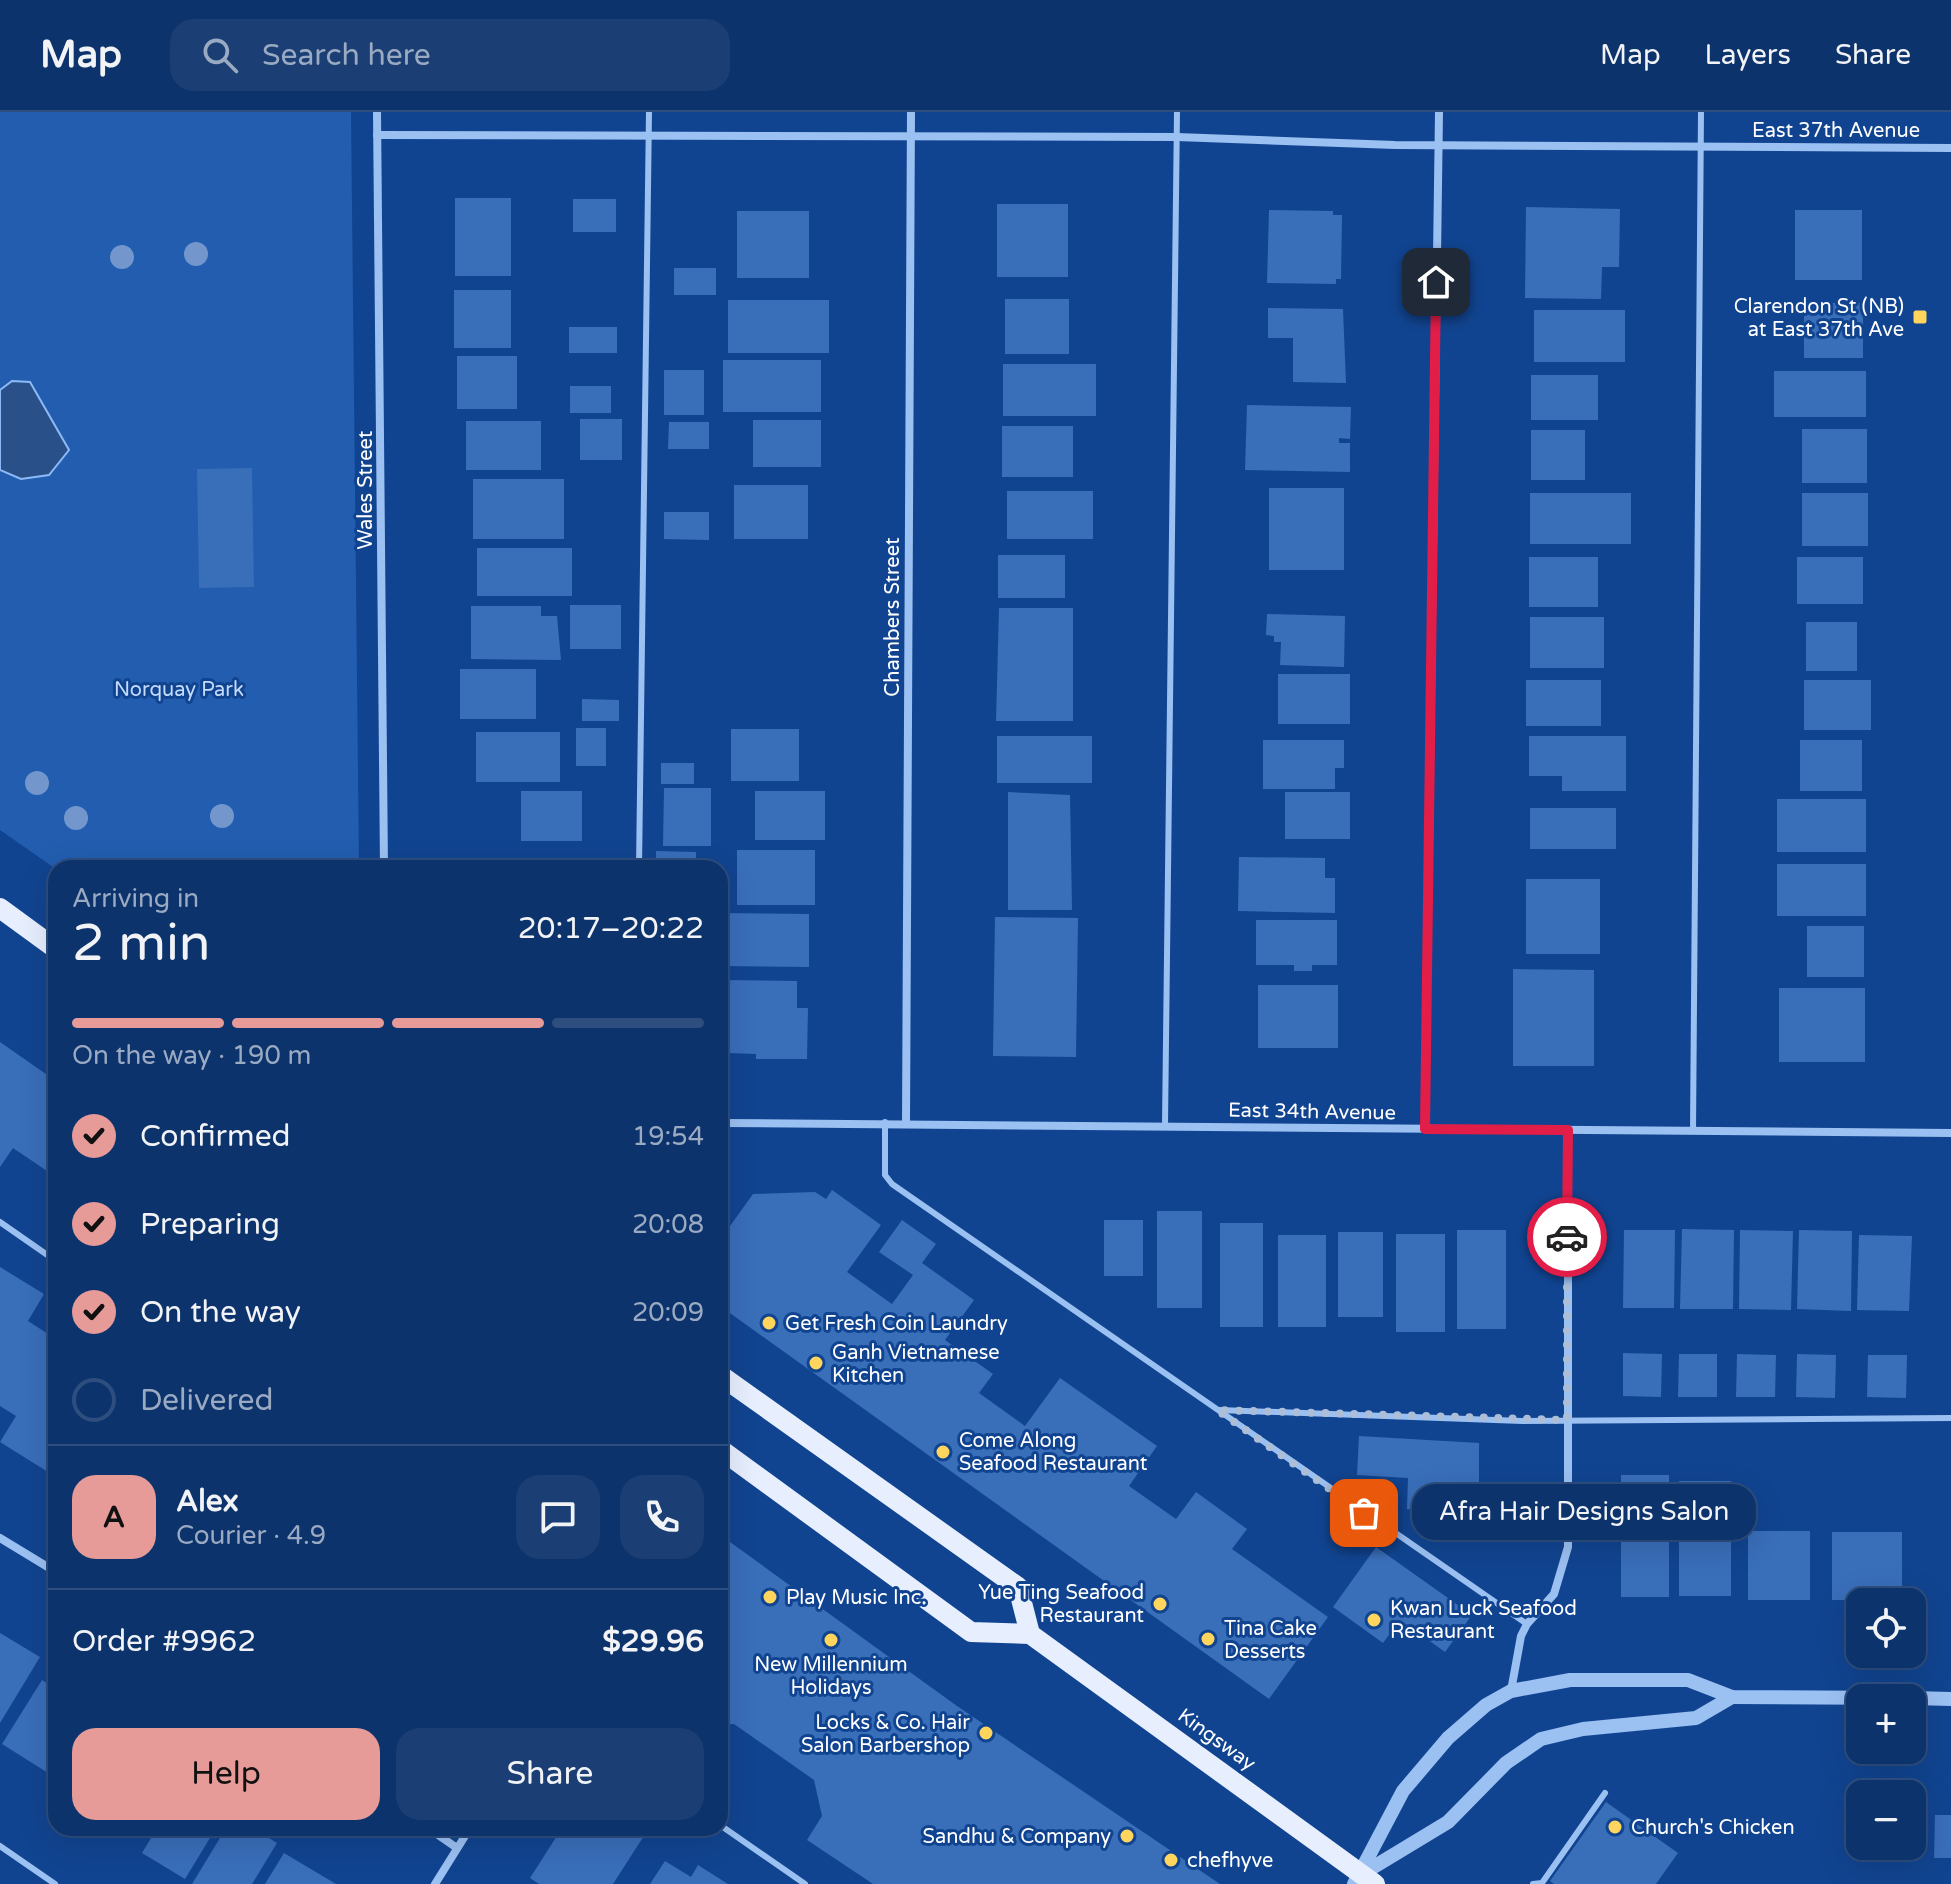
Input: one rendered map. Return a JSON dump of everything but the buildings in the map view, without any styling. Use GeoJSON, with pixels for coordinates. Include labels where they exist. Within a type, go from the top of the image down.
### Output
{"type":"FeatureCollection","features":[{"type":"Feature","properties":{"kind":"main road"},"geometry":{"type":"LineString","coordinates":[[0,908],[48,943]]}},
{"type":"Feature","properties":{"kind":"main road"},"geometry":{"type":"LineString","coordinates":[[728,1381],[1018,1587],[1030,1634],[971,1632],[728,1456]]}},
{"type":"Feature","properties":{"kind":"main road","name":"Kingsway"},"geometry":{"type":"LineString","coordinates":[[1030,1634],[1364,1881]]}},
{"type":"Feature","properties":{"kind":"street","name":"Wales Street"},"geometry":{"type":"LineString","coordinates":[[377,112],[384,860]]}},
{"type":"Feature","properties":{"kind":"street","name":"Chambers Street"},"geometry":{"type":"LineString","coordinates":[[906,1123],[911,112]]}},
{"type":"Feature","properties":{"kind":"street"},"geometry":{"type":"LineString","coordinates":[[1425,1129],[1439,112]]}},
{"type":"Feature","properties":{"kind":"street","name":"East 37th Avenue"},"geometry":{"type":"LineString","coordinates":[[377,135],[1177,137],[1438,145],[1951,148]]}},
{"type":"Feature","properties":{"kind":"street","name":"East 34th Avenue"},"geometry":{"type":"LineString","coordinates":[[728,1123],[1951,1133]]}},
{"type":"Feature","properties":{"kind":"street"},"geometry":{"type":"LineString","coordinates":[[1511,1691],[1516,1649],[1527,1624],[1554,1594],[1568,1547],[1568,1130]]}},
{"type":"Feature","properties":{"kind":"street"},"geometry":{"type":"LineString","coordinates":[[0,1538],[48,1567]]}},
{"type":"Feature","properties":{"kind":"street"},"geometry":{"type":"LineString","coordinates":[[1364,1881],[1403,1791],[1448,1738],[1486,1705],[1511,1691],[1570,1680],[1688,1680],[1732,1697],[1846,1698]]}},
{"type":"Feature","properties":{"kind":"street"},"geometry":{"type":"LineString","coordinates":[[1364,1881],[1448,1822],[1506,1763],[1541,1739],[1583,1729],[1696,1718],[1732,1697]]}},
{"type":"Feature","properties":{"kind":"street"},"geometry":{"type":"LineString","coordinates":[[1926,1698],[1951,1699]]}},
{"type":"Feature","properties":{"kind":"street"},"geometry":{"type":"LineString","coordinates":[[440,1836],[457,1848]]}},
{"type":"Feature","properties":{"kind":"street"},"geometry":{"type":"LineString","coordinates":[[435,1884],[465,1836]]}},
{"type":"Feature","properties":{"kind":"lane"},"geometry":{"type":"LineString","coordinates":[[639,860],[649,112]]}},
{"type":"Feature","properties":{"kind":"lane"},"geometry":{"type":"LineString","coordinates":[[1165,1125],[1177,112]]}},
{"type":"Feature","properties":{"kind":"lane"},"geometry":{"type":"LineString","coordinates":[[1693,1131],[1701,112]]}},
{"type":"Feature","properties":{"kind":"lane"},"geometry":{"type":"LineString","coordinates":[[885,1122],[885,1175],[892,1184],[1527,1624]]}},
{"type":"Feature","properties":{"kind":"lane"},"geometry":{"type":"LineString","coordinates":[[0,1222],[48,1255]]}},
{"type":"Feature","properties":{"kind":"lane"},"geometry":{"type":"LineString","coordinates":[[1217,1410],[1567,1420],[1951,1418]]}},
{"type":"Feature","properties":{"kind":"lane"},"geometry":{"type":"LineString","coordinates":[[1533,1884],[1542,1883],[1605,1793]]}},
{"type":"Feature","properties":{"kind":"lane"},"geometry":{"type":"LineString","coordinates":[[728,1831],[805,1884]]}},
{"type":"Feature","properties":{"kind":"lane"},"geometry":{"type":"LineString","coordinates":[[0,1846],[55,1884]]}},
{"type":"Feature","properties":{"kind":"green space","name":"Norquay Park"},"geometry":{"type":"Polygon","coordinates":[[[0,112],[351,112],[359,860],[48,860],[48,863],[0,830],[0,112]]]}},
{"type":"Feature","properties":{"kind":"shaded area"},"geometry":{"type":"Polygon","coordinates":[[[12,381],[30,382],[69,450],[49,475],[21,479],[0,470],[0,390],[12,381]]]}},
{"type":"Feature","properties":{"kind":"way so far"},"geometry":{"type":"LineString","coordinates":[[1364,1513],[1217,1410],[1567,1420],[1567,1237]]}},
{"type":"Feature","properties":{"kind":"place","name":"Clarendon St (NB) at East 37th Ave"},"geometry":{"type":"Point","coordinates":[1920,317]}},
{"type":"Feature","properties":{"kind":"place","name":"Get Fresh Coin Laundry"},"geometry":{"type":"Point","coordinates":[769,1323]}},
{"type":"Feature","properties":{"kind":"place","name":"Ganh Vietnamese Kitchen"},"geometry":{"type":"Point","coordinates":[816,1363]}},
{"type":"Feature","properties":{"kind":"place","name":"Come Along Seafood Restaurant"},"geometry":{"type":"Point","coordinates":[943,1452]}},
{"type":"Feature","properties":{"kind":"place","name":"Afra Hair Designs Salon"},"geometry":{"type":"Point","coordinates":[1364,1513]}},
{"type":"Feature","properties":{"kind":"place","name":"Play Music Inc."},"geometry":{"type":"Point","coordinates":[770,1597]}},
{"type":"Feature","properties":{"kind":"place","name":"Yue Ting Seafood Restaurant"},"geometry":{"type":"Point","coordinates":[1160,1604]}},
{"type":"Feature","properties":{"kind":"place","name":"Kwan Luck Seafood Restaurant"},"geometry":{"type":"Point","coordinates":[1374,1620]}},
{"type":"Feature","properties":{"kind":"place","name":"Tina Cake Desserts"},"geometry":{"type":"Point","coordinates":[1208,1639]}},
{"type":"Feature","properties":{"kind":"place","name":"New Millennium Holidays"},"geometry":{"type":"Point","coordinates":[831,1640]}},
{"type":"Feature","properties":{"kind":"place","name":"Locks & Co. Hair Salon Barbershop"},"geometry":{"type":"Point","coordinates":[986,1733]}},
{"type":"Feature","properties":{"kind":"place","name":"Church's Chicken"},"geometry":{"type":"Point","coordinates":[1615,1827]}},
{"type":"Feature","properties":{"kind":"place","name":"Sandhu & Company"},"geometry":{"type":"Point","coordinates":[1127,1836]}},
{"type":"Feature","properties":{"kind":"place","name":"chefhyve"},"geometry":{"type":"Point","coordinates":[1171,1860]}},
{"type":"Feature","properties":{"kind":"route"},"geometry":{"type":"LineString","coordinates":[[1436,282],[1425,1129],[1568,1130],[1567,1237]]}}]}
